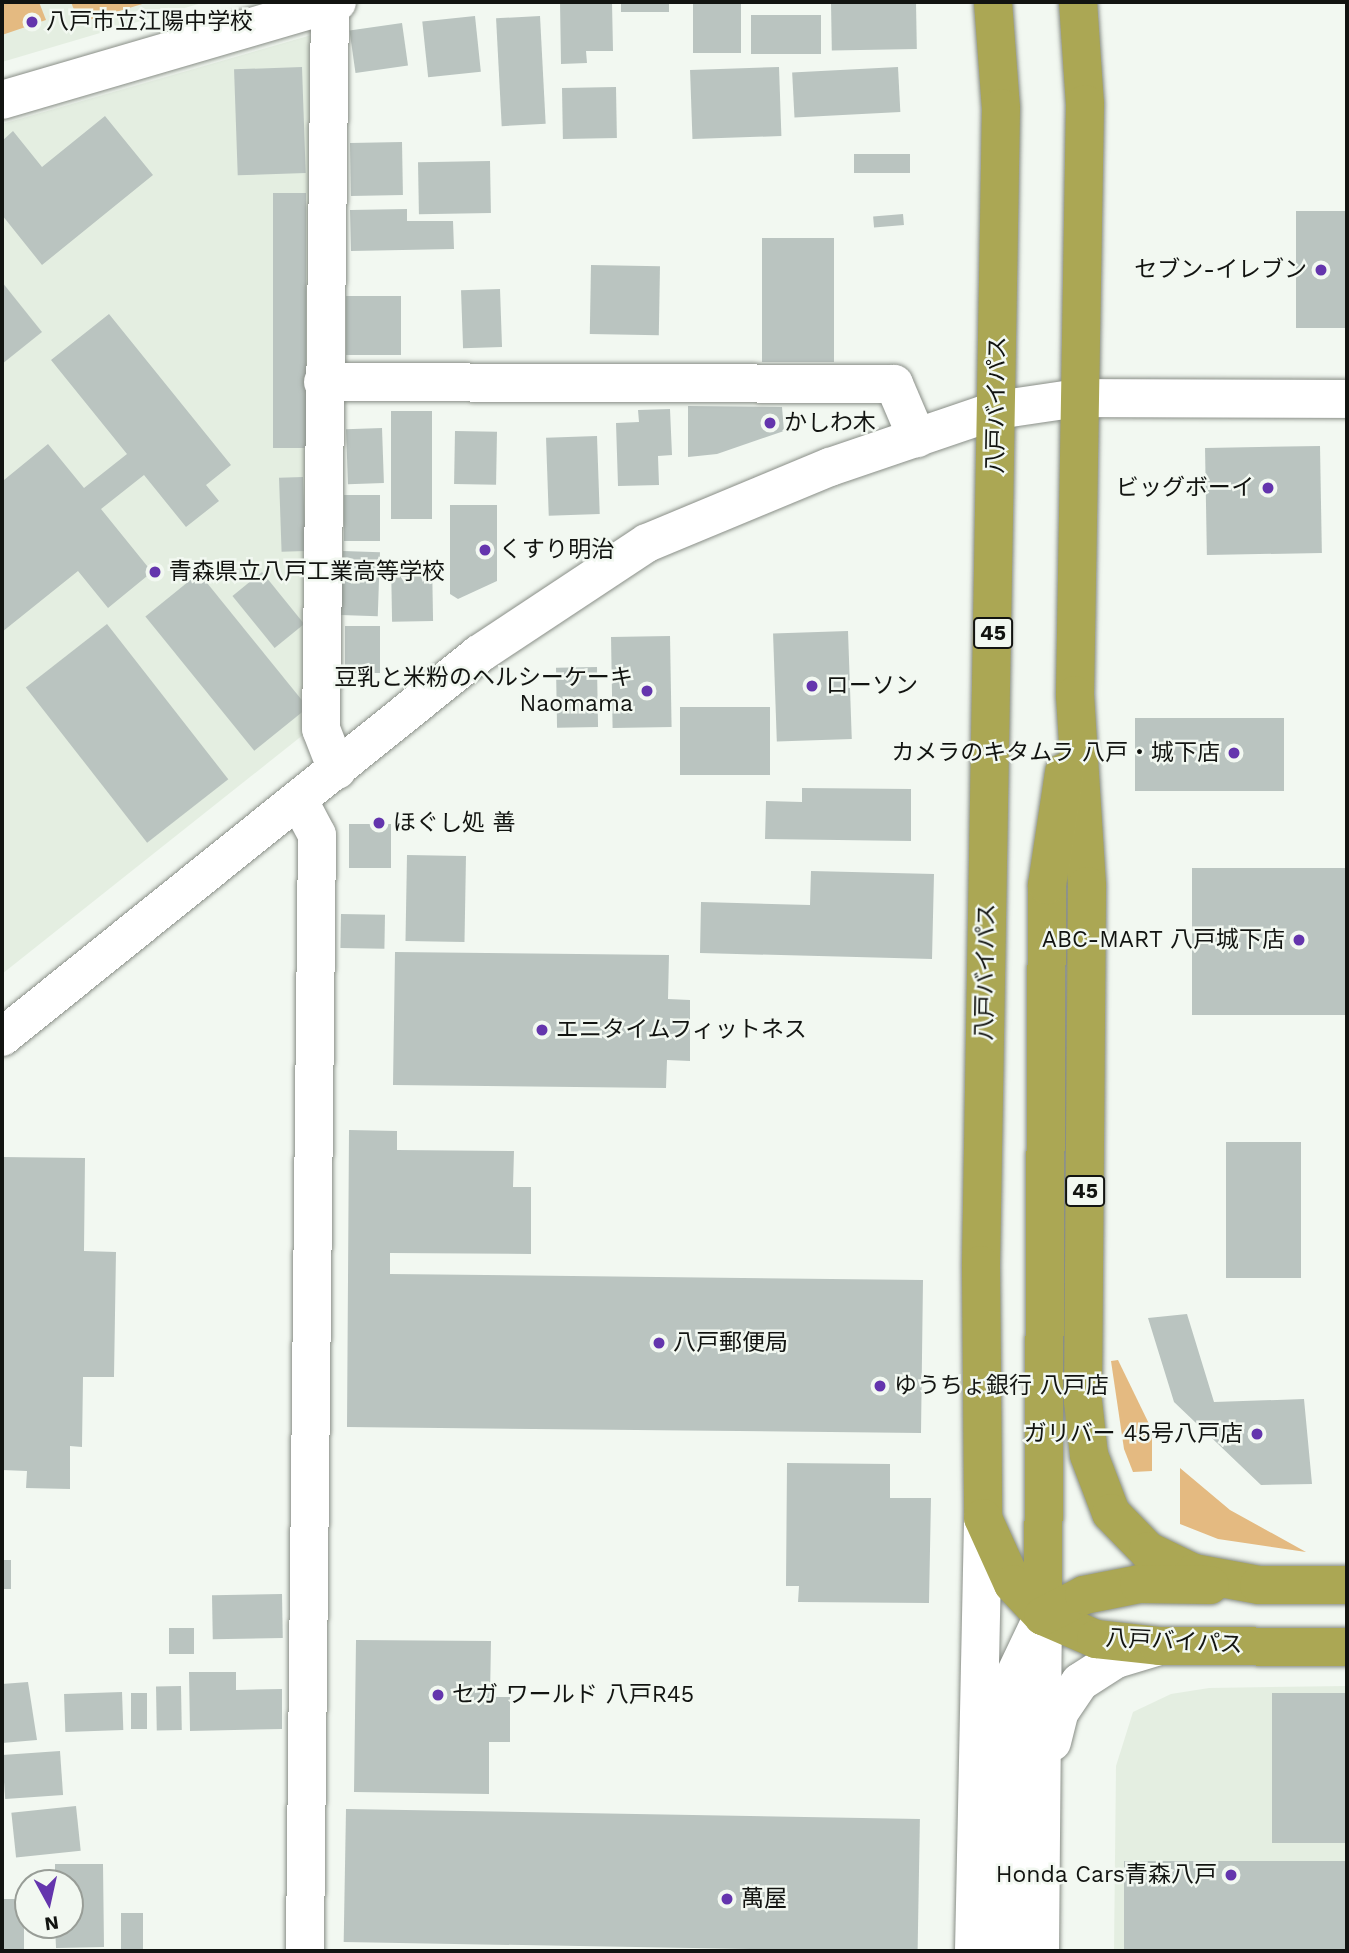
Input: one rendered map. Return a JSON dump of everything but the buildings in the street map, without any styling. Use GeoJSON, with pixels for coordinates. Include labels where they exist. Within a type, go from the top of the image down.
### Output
{"type":"FeatureCollection","features":[{"type":"Feature","properties":{"kind":"highway","name":"八戸バイパス"},"geometry":{"type":"LineString","coordinates":[[993,2],[1001,108],[981,1265],[983,1518],[1013,1584],[1043,1616],[1096,1639],[1159,1646],[1347,1647]]}},
{"type":"Feature","properties":{"kind":"highway","name":"45"},"geometry":{"type":"LineString","coordinates":[[1078,2],[1086,104],[1078,398],[1075,695],[1087,886],[1083,1401],[1089,1455],[1111,1513],[1148,1550],[1195,1573],[1259,1585],[1347,1585]]}},
{"type":"Feature","properties":{"kind":"highway","name":"45"},"geometry":{"type":"LineString","coordinates":[[1043,1616],[1047,885],[1075,695]]}},
{"type":"Feature","properties":{"kind":"highway"},"geometry":{"type":"LineString","coordinates":[[1043,1616],[1084,1595],[1139,1584],[1259,1585]]}},
{"type":"Feature","properties":{"kind":"street"},"geometry":{"type":"LineString","coordinates":[[2,100],[333,3],[323,382],[321,729],[337,770]]}},
{"type":"Feature","properties":{"kind":"street"},"geometry":{"type":"LineString","coordinates":[[323,382],[894,384],[918,438]]}},
{"type":"Feature","properties":{"kind":"street"},"geometry":{"type":"LineString","coordinates":[[2,1037],[479,654],[647,543],[997,410],[1078,398],[1347,399]]}},
{"type":"Feature","properties":{"kind":"street"},"geometry":{"type":"LineString","coordinates":[[299,800],[317,835],[305,1951]]}},
{"type":"Feature","properties":{"kind":"street"},"geometry":{"type":"LineString","coordinates":[[974,1951],[983,1518]]}},
{"type":"Feature","properties":{"kind":"street"},"geometry":{"type":"LineString","coordinates":[[1040,1951],[1044,1769],[1043,1616]]}},
{"type":"Feature","properties":{"kind":"street"},"geometry":{"type":"LineString","coordinates":[[1003,1951],[1011,1683],[1043,1616]]}},
{"type":"Feature","properties":{"kind":"street"},"geometry":{"type":"LineString","coordinates":[[1044,1769],[1059,1713],[1080,1682],[1116,1659],[1159,1646]]}},
{"type":"Feature","properties":{"kind":"shaded area"},"geometry":{"type":"Polygon","coordinates":[[[2,2],[205,2],[2,62],[2,2]]]}},
{"type":"Feature","properties":{"kind":"shaded area"},"geometry":{"type":"Polygon","coordinates":[[[2,2],[39,2],[46,20],[2,35],[2,2]]]}},
{"type":"Feature","properties":{"kind":"shaded area"},"geometry":{"type":"Polygon","coordinates":[[[71,2],[149,2],[79,23],[71,2]]]}},
{"type":"Feature","properties":{"kind":"shaded area","name":"青森県立八戸工業高等学校"},"geometry":{"type":"Polygon","coordinates":[[[315,34],[308,731],[2,974],[2,124],[315,34]]]}},
{"type":"Feature","properties":{"kind":"shaded area"},"geometry":{"type":"Polygon","coordinates":[[[1118,1360],[1152,1430],[1152,1471],[1133,1472],[1124,1449],[1111,1361],[1118,1360]]]}},
{"type":"Feature","properties":{"kind":"shaded area"},"geometry":{"type":"Polygon","coordinates":[[[1180,1468],[1230,1510],[1306,1552],[1218,1539],[1180,1524],[1180,1468]]]}},
{"type":"Feature","properties":{"kind":"shaded area","name":"Honda Cars青森八戸"},"geometry":{"type":"Polygon","coordinates":[[[1347,1686],[1347,1951],[1114,1951],[1116,1766],[1133,1712],[1171,1694],[1209,1688],[1347,1686]]]}},
{"type":"Feature","properties":{"kind":"place","name":"八戸市立江陽中学校"},"geometry":{"type":"Point","coordinates":[32,22]}},
{"type":"Feature","properties":{"kind":"place","name":"セブン-イレブン"},"geometry":{"type":"Point","coordinates":[1321,270]}},
{"type":"Feature","properties":{"kind":"place","name":"かしわ木"},"geometry":{"type":"Point","coordinates":[770,423]}},
{"type":"Feature","properties":{"kind":"place","name":"ビッグボーイ"},"geometry":{"type":"Point","coordinates":[1268,488]}},
{"type":"Feature","properties":{"kind":"place","name":"くすり明治"},"geometry":{"type":"Point","coordinates":[485,550]}},
{"type":"Feature","properties":{"kind":"place","name":"青森県立八戸工業高等学校"},"geometry":{"type":"Point","coordinates":[155,572]}},
{"type":"Feature","properties":{"kind":"place","name":"ローソン"},"geometry":{"type":"Point","coordinates":[812,686]}},
{"type":"Feature","properties":{"kind":"place","name":"豆乳と米粉のヘルシーケーキ Naomama"},"geometry":{"type":"Point","coordinates":[647,691]}},
{"type":"Feature","properties":{"kind":"place","name":"カメラのキタムラ 八戸・城下店"},"geometry":{"type":"Point","coordinates":[1234,753]}},
{"type":"Feature","properties":{"kind":"place","name":"ほぐし処 善"},"geometry":{"type":"Point","coordinates":[379,823]}},
{"type":"Feature","properties":{"kind":"place","name":"ABC-MART 八戸城下店"},"geometry":{"type":"Point","coordinates":[1299,940]}},
{"type":"Feature","properties":{"kind":"place","name":"エニタイムフィットネス"},"geometry":{"type":"Point","coordinates":[542,1030]}},
{"type":"Feature","properties":{"kind":"place","name":"八戸郵便局"},"geometry":{"type":"Point","coordinates":[659,1343]}},
{"type":"Feature","properties":{"kind":"place","name":"ゆうちょ銀行 八戸店"},"geometry":{"type":"Point","coordinates":[880,1386]}},
{"type":"Feature","properties":{"kind":"place","name":"ガリバー 45号八戸店"},"geometry":{"type":"Point","coordinates":[1257,1434]}},
{"type":"Feature","properties":{"kind":"place","name":"セガ ワールド 八戸R45"},"geometry":{"type":"Point","coordinates":[438,1695]}},
{"type":"Feature","properties":{"kind":"place","name":"Honda Cars青森八戸"},"geometry":{"type":"Point","coordinates":[1231,1875]}},
{"type":"Feature","properties":{"kind":"place","name":"萬屋"},"geometry":{"type":"Point","coordinates":[727,1899]}}]}
